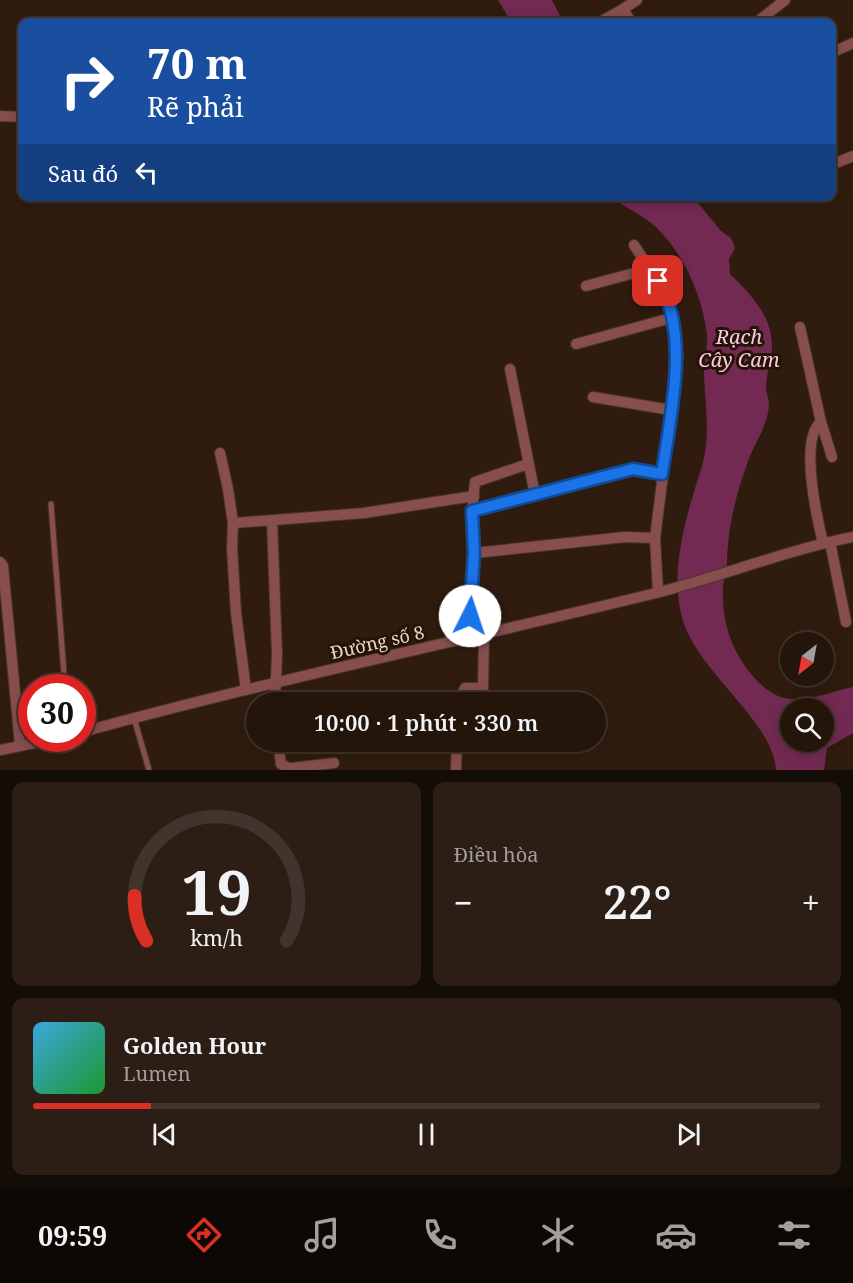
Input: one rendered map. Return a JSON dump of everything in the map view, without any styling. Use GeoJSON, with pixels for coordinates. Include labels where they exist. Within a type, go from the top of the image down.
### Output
{"type":"FeatureCollection","features":[{"type":"Feature","properties":{"kind":"street"},"geometry":{"type":"LineString","coordinates":[[607,18],[637,0]]}},
{"type":"Feature","properties":{"kind":"street"},"geometry":{"type":"LineString","coordinates":[[762,18],[785,0]]}},
{"type":"Feature","properties":{"kind":"street"},"geometry":{"type":"LineString","coordinates":[[623,9],[629,18]]}},
{"type":"Feature","properties":{"kind":"street"},"geometry":{"type":"LineString","coordinates":[[836,51],[853,43]]}},
{"type":"Feature","properties":{"kind":"street"},"geometry":{"type":"LineString","coordinates":[[0,116],[18,117]]}},
{"type":"Feature","properties":{"kind":"street"},"geometry":{"type":"LineString","coordinates":[[836,163],[853,156]]}},
{"type":"Feature","properties":{"kind":"street"},"geometry":{"type":"LineString","coordinates":[[634,245],[666,294],[678,355],[655,538],[662,591]]}},
{"type":"Feature","properties":{"kind":"street"},"geometry":{"type":"LineString","coordinates":[[586,286],[650,268]]}},
{"type":"Feature","properties":{"kind":"street"},"geometry":{"type":"LineString","coordinates":[[576,344],[671,318]]}},
{"type":"Feature","properties":{"kind":"street"},"geometry":{"type":"LineString","coordinates":[[800,327],[831,457]]}},
{"type":"Feature","properties":{"kind":"street"},"geometry":{"type":"LineString","coordinates":[[510,369],[536,495]]}},
{"type":"Feature","properties":{"kind":"street"},"geometry":{"type":"LineString","coordinates":[[593,397],[671,410]]}},
{"type":"Feature","properties":{"kind":"street"},"geometry":{"type":"LineString","coordinates":[[821,422],[812,435],[811,479],[846,622]]}},
{"type":"Feature","properties":{"kind":"street"},"geometry":{"type":"LineString","coordinates":[[220,453],[233,523],[232,548],[236,613],[246,690]]}},
{"type":"Feature","properties":{"kind":"street"},"geometry":{"type":"LineString","coordinates":[[469,638],[474,553],[472,511],[475,482],[528,464]]}},
{"type":"Feature","properties":{"kind":"street"},"geometry":{"type":"LineString","coordinates":[[472,511],[633,469],[662,474]]}},
{"type":"Feature","properties":{"kind":"street"},"geometry":{"type":"LineString","coordinates":[[233,523],[364,513],[474,496]]}},
{"type":"Feature","properties":{"kind":"street"},"geometry":{"type":"LineString","coordinates":[[272,521],[277,654],[274,692]]}},
{"type":"Feature","properties":{"kind":"street"},"geometry":{"type":"LineString","coordinates":[[474,553],[625,537],[655,538]]}},
{"type":"Feature","properties":{"kind":"street","name":"Đường số 8"},"geometry":{"type":"LineString","coordinates":[[96,728],[246,690],[662,591],[751,567],[826,542],[853,537]]}},
{"type":"Feature","properties":{"kind":"street"},"geometry":{"type":"LineString","coordinates":[[0,562],[3,566],[18,724]]}},
{"type":"Feature","properties":{"kind":"street"},"geometry":{"type":"LineString","coordinates":[[463,692],[465,688],[483,688],[484,634]]}},
{"type":"Feature","properties":{"kind":"street"},"geometry":{"type":"LineString","coordinates":[[0,750],[18,746]]}},
{"type":"Feature","properties":{"kind":"street"},"geometry":{"type":"LineString","coordinates":[[279,752],[281,764],[291,769],[334,763]]}},
{"type":"Feature","properties":{"kind":"street"},"geometry":{"type":"LineString","coordinates":[[456,770],[457,752]]}},
{"type":"Feature","properties":{"kind":"lane"},"geometry":{"type":"LineString","coordinates":[[51,504],[64,674]]}},
{"type":"Feature","properties":{"kind":"lane"},"geometry":{"type":"LineString","coordinates":[[134,718],[149,770]]}},
{"type":"Feature","properties":{"kind":"water"},"geometry":{"type":"Polygon","coordinates":[[[498,0],[552,0],[561,18],[509,18],[498,0]]]}},
{"type":"Feature","properties":{"kind":"water","name":"Rạch Cây Cam"},"geometry":{"type":"Polygon","coordinates":[[[618,201],[696,201],[721,231],[731,238],[735,248],[729,259],[730,274],[759,306],[768,325],[772,347],[766,382],[768,413],[747,464],[732,514],[727,569],[723,585],[725,621],[731,641],[747,669],[766,689],[784,698],[780,698],[780,752],[826,752],[824,770],[776,770],[772,752],[763,734],[704,660],[683,621],[679,602],[678,563],[685,523],[705,454],[707,420],[704,375],[707,334],[701,305],[691,277],[676,251],[657,228],[618,201]]]}},
{"type":"Feature","properties":{"kind":"water","name":"Rạch Cây Cam"},"geometry":{"type":"Polygon","coordinates":[[[853,687],[853,733],[834,744],[834,698],[806,698],[853,687]]]}},
{"type":"Feature","properties":{"kind":"route"},"geometry":{"type":"LineString","coordinates":[[470,616],[474,553],[472,511],[633,469],[662,474],[678,355],[666,294],[658,281]]}}]}
